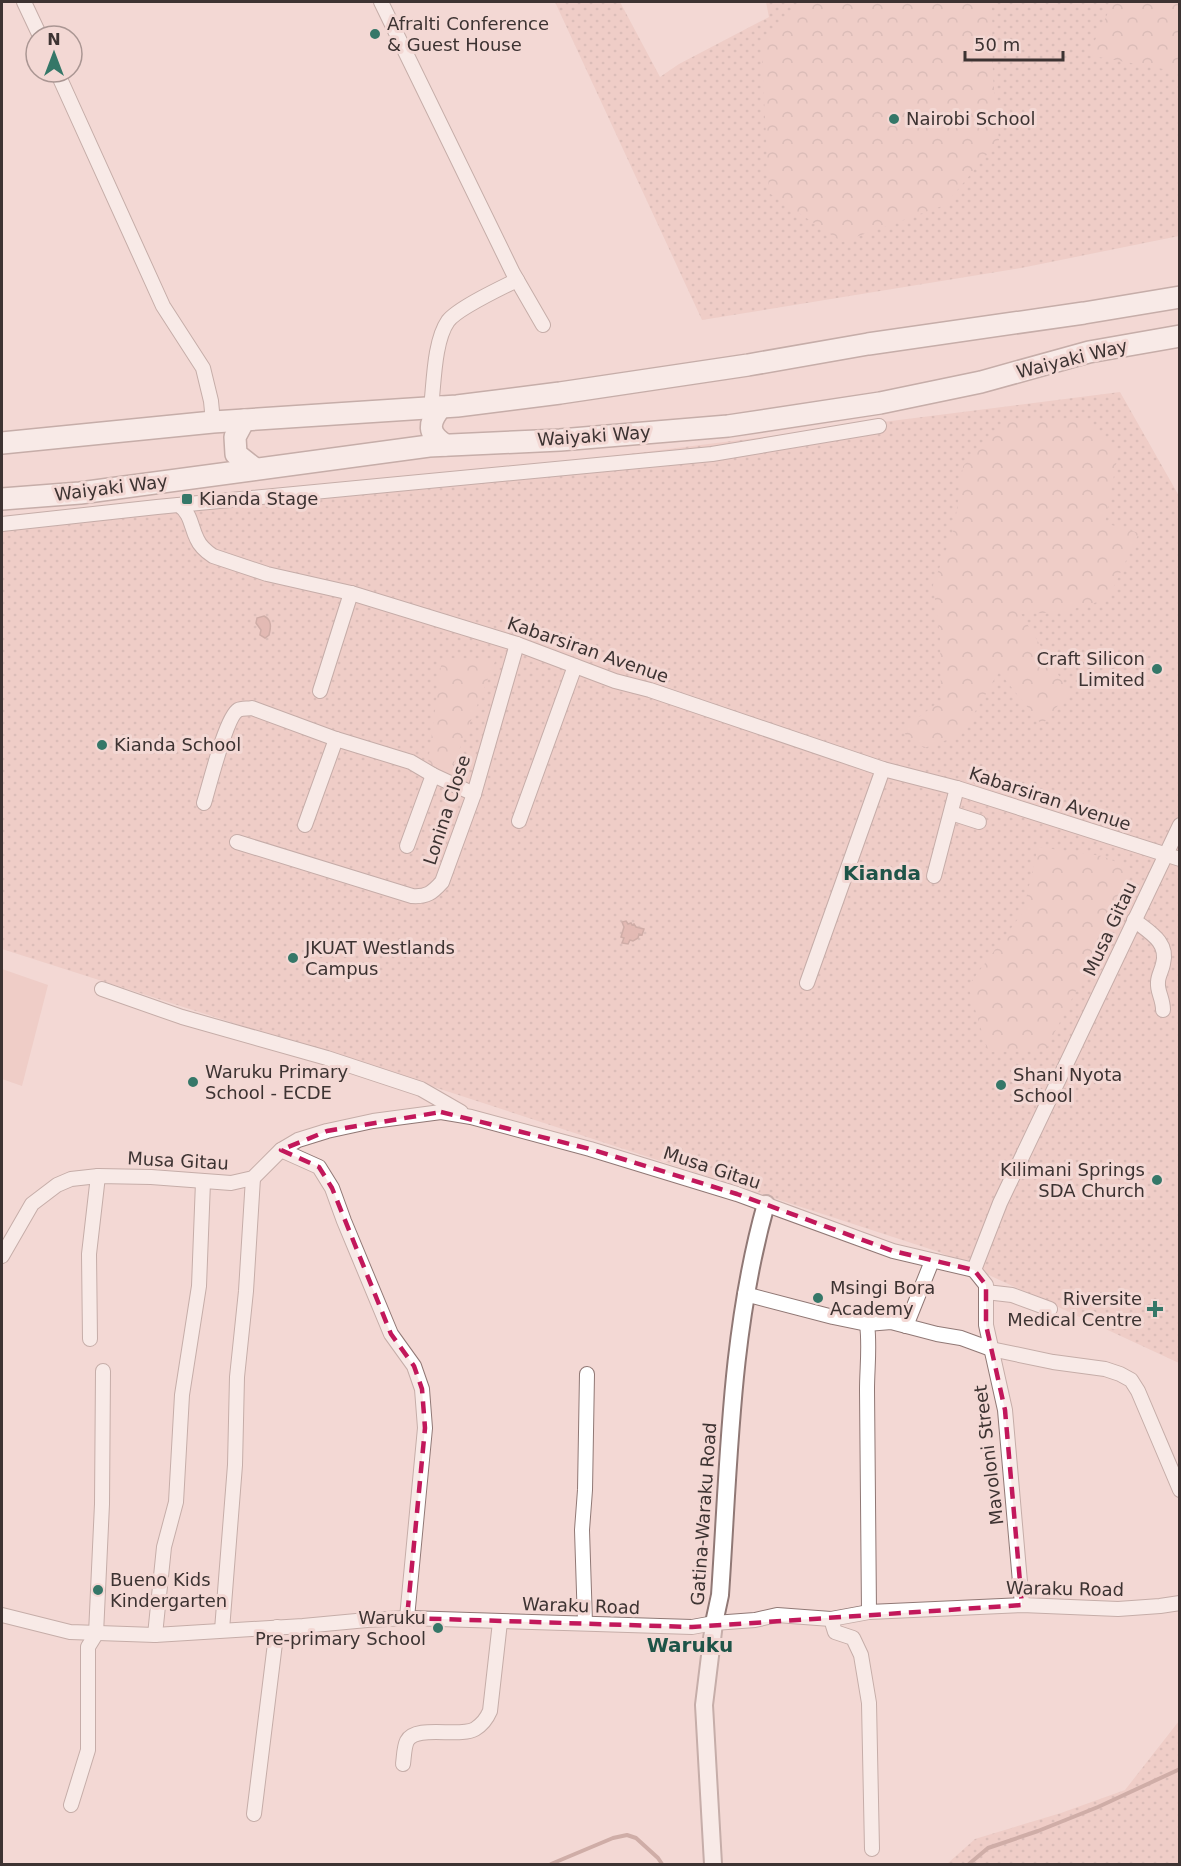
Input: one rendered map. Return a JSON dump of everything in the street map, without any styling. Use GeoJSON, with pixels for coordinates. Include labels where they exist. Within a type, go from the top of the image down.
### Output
{"type":"FeatureCollection","features":[{"type":"Feature","properties":{"kind":"highway"},"geometry":{"type":"LineString","coordinates":[[2,443],[213,422],[436,407],[560,393],[1179,297]]}},
{"type":"Feature","properties":{"kind":"highway","name":"Waiyaki Way"},"geometry":{"type":"LineString","coordinates":[[2,499],[80,493],[445,445],[560,440],[728,426],[880,403],[981,382],[1089,352],[1179,336]]}},
{"type":"Feature","properties":{"kind":"highway"},"geometry":{"type":"LineString","coordinates":[[436,407],[431,430],[434,438],[445,445]]}},
{"type":"Feature","properties":{"kind":"highway"},"geometry":{"type":"LineString","coordinates":[[244,420],[235,437],[236,454],[255,469]]}},
{"type":"Feature","properties":{"kind":"street"},"geometry":{"type":"LineString","coordinates":[[24,2],[34,24]]}},
{"type":"Feature","properties":{"kind":"street"},"geometry":{"type":"LineString","coordinates":[[381,2],[517,280],[543,325]]}},
{"type":"Feature","properties":{"kind":"street"},"geometry":{"type":"LineString","coordinates":[[62,84],[164,306],[203,368],[211,401],[213,422]]}},
{"type":"Feature","properties":{"kind":"street"},"geometry":{"type":"LineString","coordinates":[[436,407],[437,356],[441,338],[449,320],[471,304],[517,280]]}},
{"type":"Feature","properties":{"kind":"street"},"geometry":{"type":"LineString","coordinates":[[2,524],[712,454],[879,426]]}},
{"type":"Feature","properties":{"kind":"street"},"geometry":{"type":"LineString","coordinates":[[176,480],[179,505]]}},
{"type":"Feature","properties":{"kind":"street","name":"Kabarsiran Avenue"},"geometry":{"type":"LineString","coordinates":[[179,505],[190,516],[197,541],[213,556],[267,574],[351,593],[517,644],[575,666],[883,769],[957,789],[1179,859]]}},
{"type":"Feature","properties":{"kind":"street"},"geometry":{"type":"LineString","coordinates":[[320,691],[351,593]]}},
{"type":"Feature","properties":{"kind":"street","name":"Lonina Close"},"geometry":{"type":"LineString","coordinates":[[237,842],[412,896],[422,897],[433,893],[442,882],[474,794],[517,644]]}},
{"type":"Feature","properties":{"kind":"street"},"geometry":{"type":"LineString","coordinates":[[519,820],[575,666]]}},
{"type":"Feature","properties":{"kind":"street"},"geometry":{"type":"LineString","coordinates":[[204,803],[233,715],[239,710],[252,708],[411,762],[474,794]]}},
{"type":"Feature","properties":{"kind":"street"},"geometry":{"type":"LineString","coordinates":[[305,825],[336,738]]}},
{"type":"Feature","properties":{"kind":"street"},"geometry":{"type":"LineString","coordinates":[[807,983],[883,769]]}},
{"type":"Feature","properties":{"kind":"street"},"geometry":{"type":"LineString","coordinates":[[407,846],[433,775]]}},
{"type":"Feature","properties":{"kind":"street"},"geometry":{"type":"LineString","coordinates":[[934,876],[957,789]]}},
{"type":"Feature","properties":{"kind":"street"},"geometry":{"type":"LineString","coordinates":[[951,813],[979,822]]}},
{"type":"Feature","properties":{"kind":"street","name":"Musa Gitau"},"geometry":{"type":"LineString","coordinates":[[2,1256],[32,1204],[57,1185],[71,1179],[98,1176],[151,1177],[231,1184],[253,1178],[282,1150],[298,1140],[327,1131],[402,1116],[441,1112],[471,1117],[590,1149],[766,1204],[893,1251],[974,1270],[1000,1203],[1179,825]]}},
{"type":"Feature","properties":{"kind":"street"},"geometry":{"type":"LineString","coordinates":[[1134,920],[1156,937],[1163,947],[1163,964],[1158,984],[1163,1000],[1163,1010]]}},
{"type":"Feature","properties":{"kind":"street"},"geometry":{"type":"LineString","coordinates":[[102,989],[182,1017],[327,1058],[421,1089],[471,1117]]}},
{"type":"Feature","properties":{"kind":"street"},"geometry":{"type":"LineString","coordinates":[[282,1150],[319,1167],[332,1188],[391,1334],[414,1366],[422,1389],[425,1428],[407,1618]]}},
{"type":"Feature","properties":{"kind":"street"},"geometry":{"type":"LineString","coordinates":[[90,1339],[89,1254],[98,1176]]}},
{"type":"Feature","properties":{"kind":"street"},"geometry":{"type":"LineString","coordinates":[[222,1630],[235,1465],[237,1377],[246,1291],[253,1178]]}},
{"type":"Feature","properties":{"kind":"street"},"geometry":{"type":"LineString","coordinates":[[155,1635],[164,1547],[176,1502],[182,1395],[199,1286],[203,1182]]}},
{"type":"Feature","properties":{"kind":"street","name":"Gatina-Waraku Road"},"geometry":{"type":"LineString","coordinates":[[713,1864],[704,1705],[714,1623],[720,1595],[730,1420],[745,1294],[766,1204]]}},
{"type":"Feature","properties":{"kind":"street"},"geometry":{"type":"LineString","coordinates":[[906,1326],[932,1261]]}},
{"type":"Feature","properties":{"kind":"street","name":"Mavoloni Street"},"geometry":{"type":"LineString","coordinates":[[974,1270],[986,1285],[986,1325],[1005,1410],[1022,1605]]}},
{"type":"Feature","properties":{"kind":"street"},"geometry":{"type":"LineString","coordinates":[[986,1292],[1011,1295],[1050,1309]]}},
{"type":"Feature","properties":{"kind":"street"},"geometry":{"type":"LineString","coordinates":[[745,1294],[832,1317],[867,1324],[891,1322],[961,1338],[991,1349],[1053,1362],[1105,1369],[1120,1374],[1131,1380],[1138,1391],[1179,1490]]}},
{"type":"Feature","properties":{"kind":"street"},"geometry":{"type":"LineString","coordinates":[[867,1324],[870,1342],[867,1359],[869,1612]]}},
{"type":"Feature","properties":{"kind":"street"},"geometry":{"type":"LineString","coordinates":[[71,1805],[88,1750],[88,1647],[96,1634],[102,1504],[103,1371]]}},
{"type":"Feature","properties":{"kind":"street"},"geometry":{"type":"LineString","coordinates":[[585,1623],[582,1530],[587,1374]]}},
{"type":"Feature","properties":{"kind":"street"},"geometry":{"type":"LineString","coordinates":[[1160,1606],[1179,1591]]}},
{"type":"Feature","properties":{"kind":"street","name":"Waraku Road"},"geometry":{"type":"LineString","coordinates":[[2,1615],[70,1632],[155,1635],[407,1618],[692,1627],[755,1620],[777,1615],[831,1618],[869,1612],[1022,1605],[1118,1609],[1179,1603]]}},
{"type":"Feature","properties":{"kind":"street"},"geometry":{"type":"LineString","coordinates":[[831,1618],[835,1632],[853,1638],[861,1655],[869,1703],[872,1849]]}},
{"type":"Feature","properties":{"kind":"street"},"geometry":{"type":"LineString","coordinates":[[403,1764],[407,1741],[412,1735],[420,1732],[468,1732],[485,1721],[490,1711],[500,1622]]}},
{"type":"Feature","properties":{"kind":"street"},"geometry":{"type":"LineString","coordinates":[[255,1815],[277,1626]]}},
{"type":"Feature","properties":{"kind":"highlighted area"},"geometry":{"type":"Polygon","coordinates":[[[441,1112],[590,1149],[737,1194],[893,1251],[974,1270],[986,1285],[986,1325],[1005,1410],[1022,1605],[692,1627],[407,1618],[425,1428],[422,1389],[414,1366],[391,1334],[332,1188],[319,1167],[281,1150],[327,1131],[441,1112]]]}},
{"type":"Feature","properties":{"kind":"green space","name":"Nairobi School"},"geometry":{"type":"Polygon","coordinates":[[[555,2],[620,2],[660,77],[679,64],[769,17],[766,2],[1179,2],[1179,236],[1021,268],[702,320],[555,2]]]}},
{"type":"Feature","properties":{"kind":"green space"},"geometry":{"type":"Polygon","coordinates":[[[806,2],[992,2],[993,77],[999,140],[945,205],[842,242],[769,193],[761,41],[806,2]]]}},
{"type":"Feature","properties":{"kind":"green space"},"geometry":{"type":"Polygon","coordinates":[[[1113,2],[1179,2],[1179,72],[1088,55],[1113,2]]]}},
{"type":"Feature","properties":{"kind":"green space"},"geometry":{"type":"Polygon","coordinates":[[[1120,392],[1179,496],[1179,1363],[939,1252],[2,949],[2,523],[217,506],[1120,392]]]}},
{"type":"Feature","properties":{"kind":"green space"},"geometry":{"type":"Polygon","coordinates":[[[1084,418],[1118,454],[1105,523],[1139,533],[1108,599],[1063,612],[1021,614],[1069,692],[1042,725],[999,672],[961,735],[924,748],[901,731],[941,700],[940,636],[933,585],[954,529],[963,466],[1006,421],[1084,418]]]}},
{"type":"Feature","properties":{"kind":"green space"},"geometry":{"type":"Polygon","coordinates":[[[442,658],[496,659],[453,765],[452,785],[428,763],[442,658]]]}},
{"type":"Feature","properties":{"kind":"green space"},"geometry":{"type":"Polygon","coordinates":[[[1038,847],[1102,856],[1133,869],[1109,927],[1045,1051],[988,1052],[968,986],[1023,912],[1038,847]]]}},
{"type":"Feature","properties":{"kind":"green space"},"geometry":{"type":"Polygon","coordinates":[[[2,969],[48,985],[22,1086],[2,1079],[2,969]]]}},
{"type":"Feature","properties":{"kind":"green space"},"geometry":{"type":"Polygon","coordinates":[[[1179,1721],[1179,1864],[947,1864],[975,1839],[1061,1813],[1125,1790],[1179,1721]]]}},
{"type":"Feature","properties":{"kind":"shaded area"},"geometry":{"type":"Polygon","coordinates":[[[264,616],[270,622],[269,635],[265,638],[260,635],[261,630],[256,623],[257,618],[264,616]]]}},
{"type":"Feature","properties":{"kind":"shaded area"},"geometry":{"type":"Polygon","coordinates":[[[626,921],[628,924],[631,923],[644,929],[642,935],[639,934],[638,938],[630,940],[628,944],[622,943],[624,938],[621,937],[624,927],[622,922],[626,921]]]}},
{"type":"Feature","properties":{"kind":"waterway"},"geometry":{"type":"LineString","coordinates":[[969,1864],[988,1848],[1098,1807],[1180,1769]]}},
{"type":"Feature","properties":{"kind":"waterway"},"geometry":{"type":"LineString","coordinates":[[551,1864],[613,1838],[627,1835],[636,1838],[662,1864]]}},
{"type":"Feature","properties":{"kind":"place","name":"Afralti Conference & Guest House"},"geometry":{"type":"Point","coordinates":[375,34]}},
{"type":"Feature","properties":{"kind":"place","name":"Nairobi School"},"geometry":{"type":"Point","coordinates":[894,119]}},
{"type":"Feature","properties":{"kind":"place","name":"Kianda Stage"},"geometry":{"type":"Point","coordinates":[187,499]}},
{"type":"Feature","properties":{"kind":"place","name":"Craft Silicon Limited"},"geometry":{"type":"Point","coordinates":[1157,669]}},
{"type":"Feature","properties":{"kind":"place","name":"Kianda School"},"geometry":{"type":"Point","coordinates":[102,745]}},
{"type":"Feature","properties":{"kind":"place","name":"JKUAT Westlands Campus"},"geometry":{"type":"Point","coordinates":[293,958]}},
{"type":"Feature","properties":{"kind":"place","name":"Waruku Primary School - ECDE"},"geometry":{"type":"Point","coordinates":[193,1082]}},
{"type":"Feature","properties":{"kind":"place","name":"Shani Nyota School"},"geometry":{"type":"Point","coordinates":[1001,1085]}},
{"type":"Feature","properties":{"kind":"place","name":"Kilimani Springs SDA Church"},"geometry":{"type":"Point","coordinates":[1157,1180]}},
{"type":"Feature","properties":{"kind":"place","name":"Msingi Bora Academy"},"geometry":{"type":"Point","coordinates":[818,1298]}},
{"type":"Feature","properties":{"kind":"place","name":"Riversite Medical Centre"},"geometry":{"type":"Point","coordinates":[1155,1309]}},
{"type":"Feature","properties":{"kind":"place","name":"Bueno Kids Kindergarten"},"geometry":{"type":"Point","coordinates":[98,1590]}},
{"type":"Feature","properties":{"kind":"place","name":"Waruku Pre-primary School"},"geometry":{"type":"Point","coordinates":[438,1628]}},
{"type":"Feature","properties":{"kind":"district","name":"Kianda"},"geometry":{"type":"Point","coordinates":[882,873]}},
{"type":"Feature","properties":{"kind":"district","name":"Waruku"},"geometry":{"type":"Point","coordinates":[690,1645]}}]}
